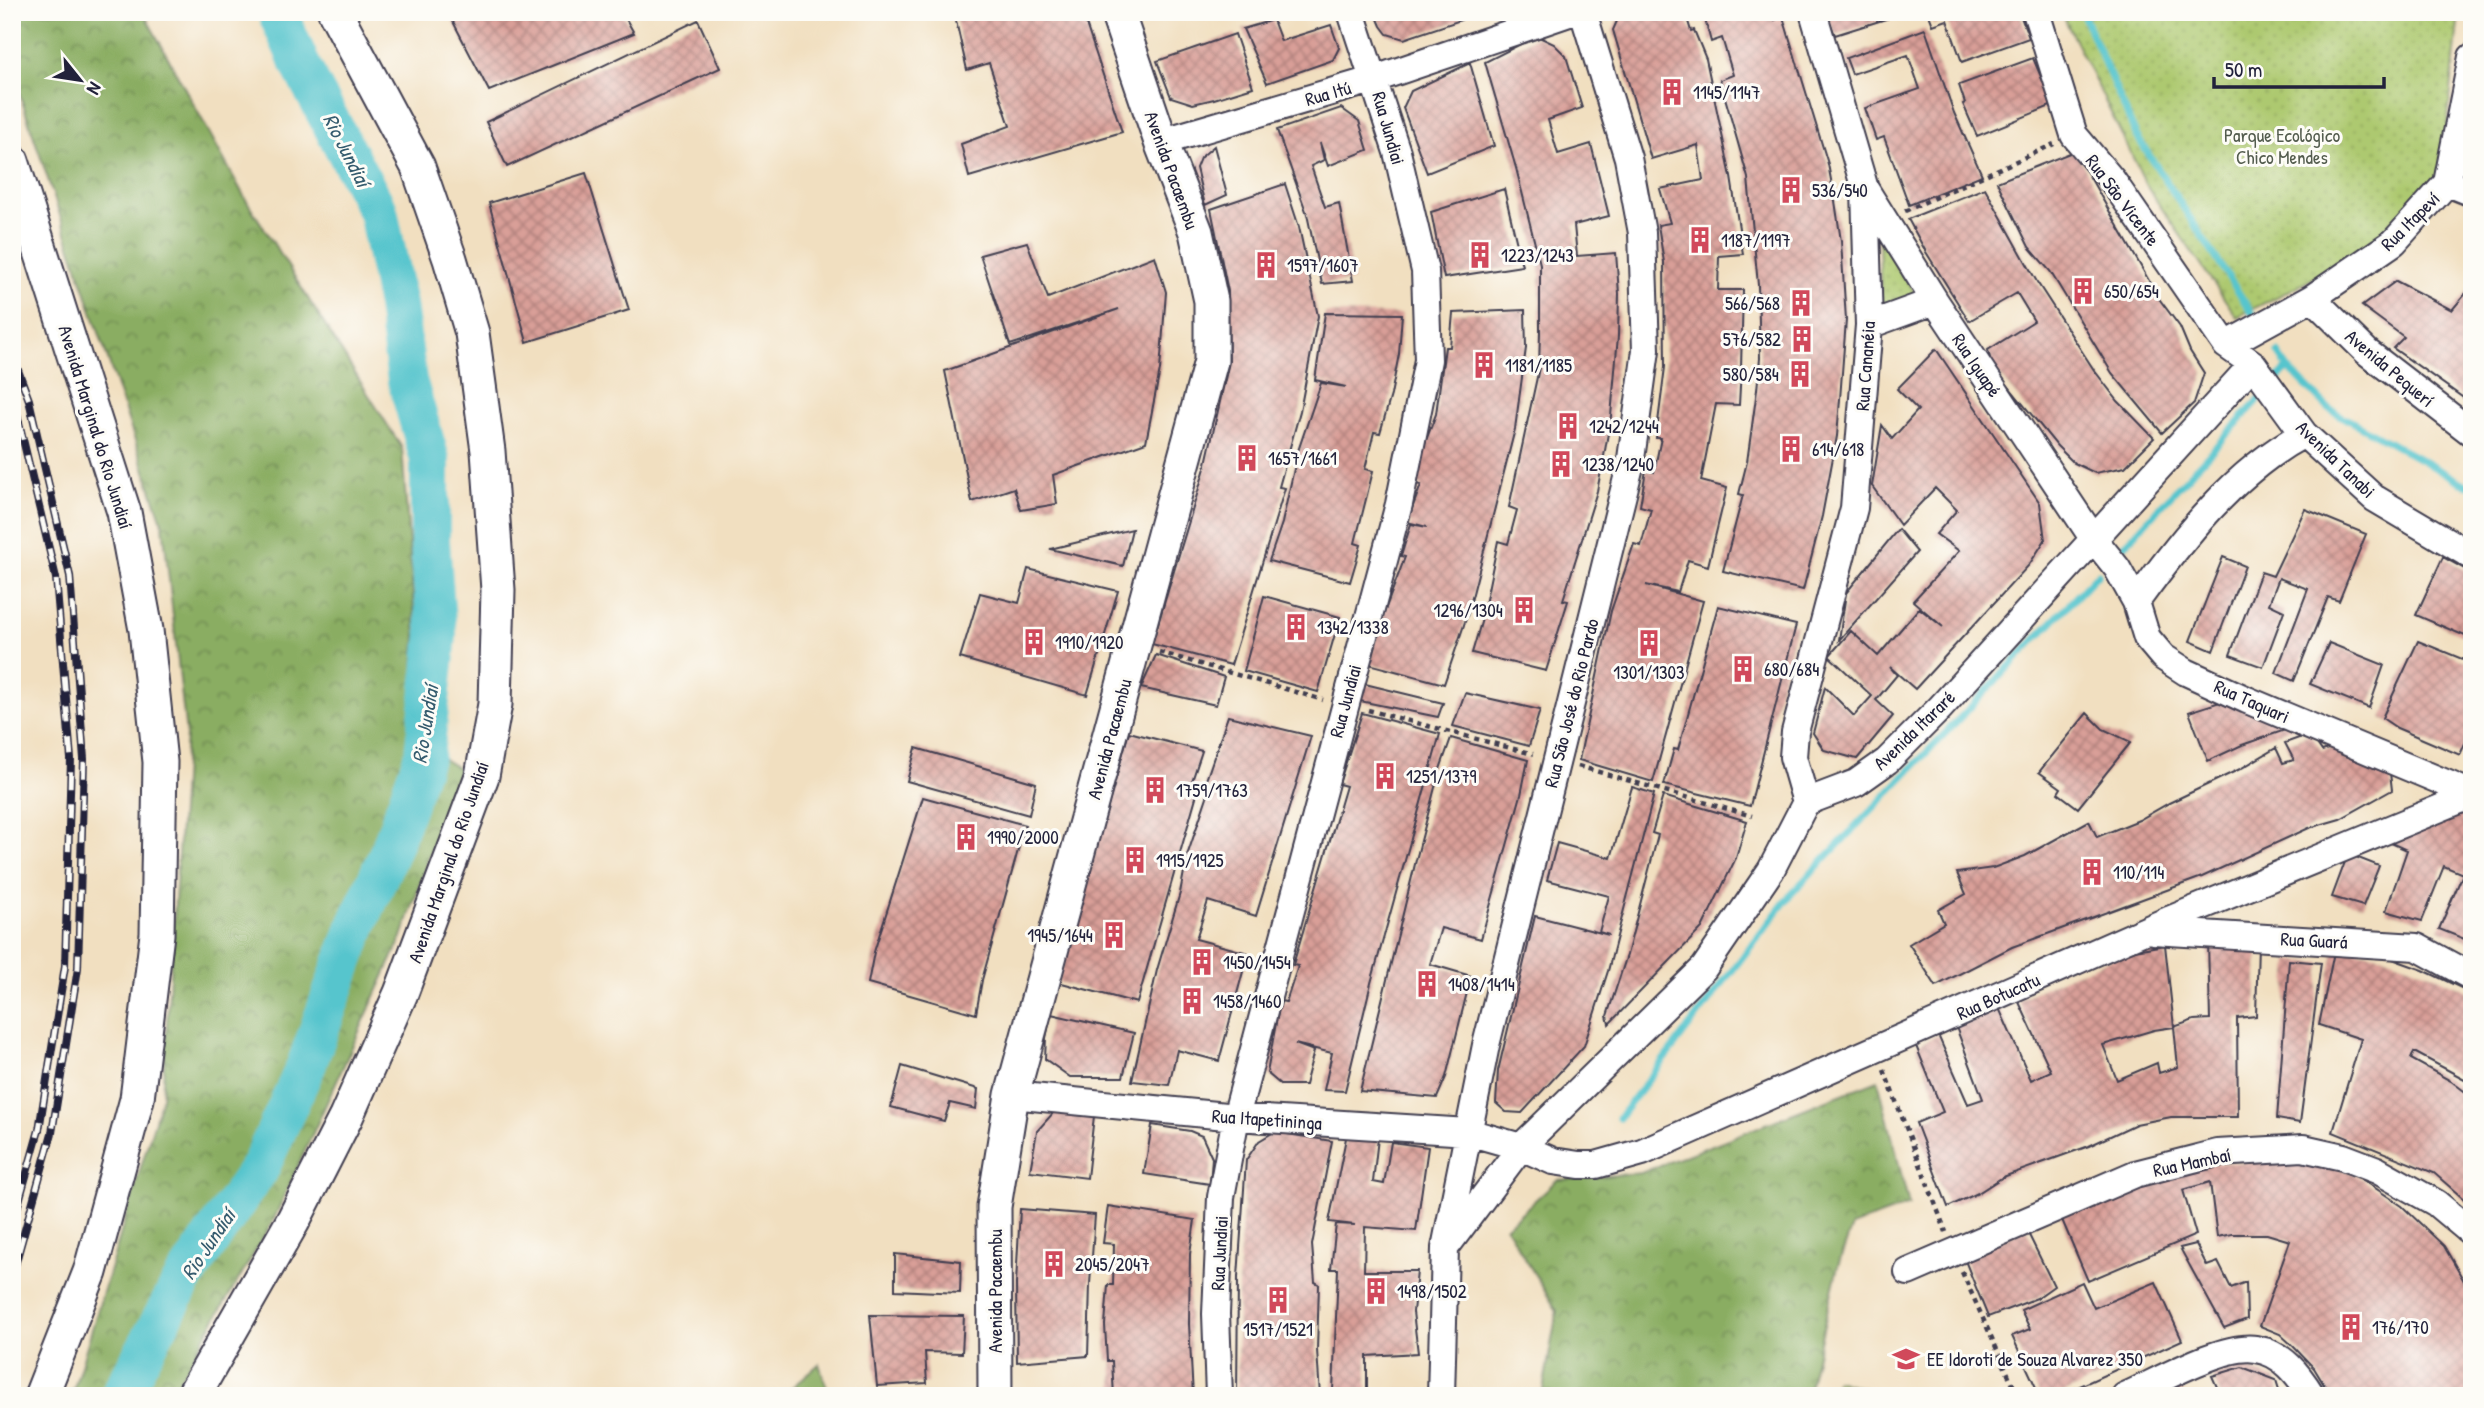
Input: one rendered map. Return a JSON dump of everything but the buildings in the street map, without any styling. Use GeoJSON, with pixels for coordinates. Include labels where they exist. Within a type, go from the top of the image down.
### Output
{"type":"FeatureCollection","features":[{"type":"Feature","properties":{"kind":"main road","name":"Avenida Marginal do Rio Jundiaí"},"geometry":{"type":"LineString","coordinates":[[193,1396],[299,1209],[346,1117],[390,1018],[482,776],[495,704],[498,590],[488,451],[472,333],[418,167],[335,12]]}},
{"type":"Feature","properties":{"kind":"main road","name":"Avenida Pacaembu"},"geometry":{"type":"LineString","coordinates":[[995,1396],[994,1207],[1012,1095],[1211,361],[1211,301],[1196,232],[1161,142],[1117,12]]}},
{"type":"Feature","properties":{"kind":"main road","name":"Avenida Marginal do Rio Jundiaí"},"geometry":{"type":"LineString","coordinates":[[12,161],[124,512],[146,630],[160,762],[157,934],[137,1098],[90,1272],[41,1396]]}},
{"type":"Feature","properties":{"kind":"street","name":"Rua Jundiai"},"geometry":{"type":"LineString","coordinates":[[1219,1396],[1216,1314],[1221,1197],[1236,1117],[1399,504],[1428,360],[1425,271],[1397,152],[1351,12]]}},
{"type":"Feature","properties":{"kind":"street","name":"Rua Itú"},"geometry":{"type":"LineString","coordinates":[[1161,142],[1375,79],[1572,12]]}},
{"type":"Feature","properties":{"kind":"street","name":"Rua São José do Rio Pardo"},"geometry":{"type":"LineString","coordinates":[[1441,1396],[1445,1248],[1489,1032],[1630,466],[1646,350],[1642,233],[1628,158],[1583,12]]}},
{"type":"Feature","properties":{"kind":"street","name":"Rua Cananéia"},"geometry":{"type":"LineString","coordinates":[[1806,802],[1793,757],[1795,732],[1854,508],[1869,325],[1865,189],[1813,12]]}},
{"type":"Feature","properties":{"kind":"street","name":"Rua São Vicente"},"geometry":{"type":"LineString","coordinates":[[2036,12],[2074,135],[2112,180],[2226,345],[2253,364]]}},
{"type":"Feature","properties":{"kind":"street","name":"Rua Itapeví"},"geometry":{"type":"LineString","coordinates":[[2226,345],[2312,298],[2394,242],[2447,183],[2472,57]]}},
{"type":"Feature","properties":{"kind":"street"},"geometry":{"type":"LineString","coordinates":[[2447,183],[2472,193]]}},
{"type":"Feature","properties":{"kind":"street","name":"Rua Iguapé"},"geometry":{"type":"LineString","coordinates":[[1865,189],[1935,301],[2093,538]]}},
{"type":"Feature","properties":{"kind":"street","name":"Avenida Pequerí"},"geometry":{"type":"LineString","coordinates":[[2312,298],[2367,352],[2472,433]]}},
{"type":"Feature","properties":{"kind":"street"},"geometry":{"type":"LineString","coordinates":[[1869,325],[1935,301]]}},
{"type":"Feature","properties":{"kind":"street","name":"Avenida Itararé"},"geometry":{"type":"LineString","coordinates":[[1806,802],[1856,783],[1887,761],[1940,708],[2253,364]]}},
{"type":"Feature","properties":{"kind":"street","name":"Avenida Tanabi"},"geometry":{"type":"LineString","coordinates":[[2253,364],[2304,434],[2374,498],[2472,556]]}},
{"type":"Feature","properties":{"kind":"street"},"geometry":{"type":"LineString","coordinates":[[2136,602],[2179,544],[2230,489],[2282,445],[2304,434]]}},
{"type":"Feature","properties":{"kind":"street","name":"Rua Taquari"},"geometry":{"type":"LineString","coordinates":[[2093,538],[2117,568],[2136,602],[2147,638],[2163,657],[2186,672],[2246,700],[2472,795]]}},
{"type":"Feature","properties":{"kind":"street","name":"Rua Botucatu"},"geometry":{"type":"LineString","coordinates":[[1521,1147],[1553,1160],[1579,1165],[1595,1165],[1642,1152],[2149,931],[2171,919],[2472,795]]}},
{"type":"Feature","properties":{"kind":"street"},"geometry":{"type":"LineString","coordinates":[[1445,1248],[1521,1147],[1704,968],[1771,870],[1806,802]]}},
{"type":"Feature","properties":{"kind":"street","name":"Rua Guará"},"geometry":{"type":"LineString","coordinates":[[2149,931],[2417,947],[2472,977]]}},
{"type":"Feature","properties":{"kind":"street","name":"Rua Itapetininga"},"geometry":{"type":"LineString","coordinates":[[1012,1095],[1236,1117],[1468,1132],[1521,1147]]}},
{"type":"Feature","properties":{"kind":"street","name":"Rua Mambaí"},"geometry":{"type":"LineString","coordinates":[[1908,1272],[2135,1174],[2217,1153],[2303,1147],[2343,1157],[2377,1170],[2436,1203],[2472,1233]]}},
{"type":"Feature","properties":{"kind":"street"},"geometry":{"type":"LineString","coordinates":[[2125,1396],[2221,1353],[2255,1348],[2274,1354],[2298,1373],[2312,1396]]}},
{"type":"Feature","properties":{"kind":"path"},"geometry":{"type":"LineString","coordinates":[[1884,220],[2074,135]]}},
{"type":"Feature","properties":{"kind":"path"},"geometry":{"type":"LineString","coordinates":[[1152,650],[1323,701]]}},
{"type":"Feature","properties":{"kind":"path"},"geometry":{"type":"LineString","coordinates":[[1360,708],[1533,754]]}},
{"type":"Feature","properties":{"kind":"path"},"geometry":{"type":"LineString","coordinates":[[1577,766],[1752,816]]}},
{"type":"Feature","properties":{"kind":"path"},"geometry":{"type":"LineString","coordinates":[[1876,1049],[1954,1252],[2018,1396]]}},
{"type":"Feature","properties":{"kind":"green space"},"geometry":{"type":"Polygon","coordinates":[[[12,12],[143,12],[245,198],[402,448],[416,637],[410,738],[459,769],[402,937],[273,1221],[170,1396],[70,1396],[162,1097],[186,735],[163,525],[12,71],[12,12]]]}},
{"type":"Feature","properties":{"kind":"green space","name":"Parque Ecológico Chico Mendes"},"geometry":{"type":"Polygon","coordinates":[[[2061,12],[2457,12],[2443,166],[2426,200],[2385,242],[2237,317],[2149,190],[2061,12]]]}},
{"type":"Feature","properties":{"kind":"green space"},"geometry":{"type":"Polygon","coordinates":[[[1879,237],[1916,294],[1881,306],[1879,237]]]}},
{"type":"Feature","properties":{"kind":"green space"},"geometry":{"type":"Polygon","coordinates":[[[1878,1080],[1909,1205],[1852,1226],[1838,1266],[1807,1396],[1542,1396],[1557,1311],[1506,1227],[1557,1180],[1641,1173],[1878,1080]]]}},
{"type":"Feature","properties":{"kind":"green space"},"geometry":{"type":"Polygon","coordinates":[[[819,1364],[830,1396],[782,1396],[819,1364]]]}},
{"type":"Feature","properties":{"kind":"green space"},"geometry":{"type":"Polygon","coordinates":[[[1836,1380],[1888,1396],[1833,1396],[1836,1380]]]}},
{"type":"Feature","properties":{"kind":"waterway","name":"Rio Jundiaí"},"geometry":{"type":"LineString","coordinates":[[120,1396],[183,1280],[260,1167],[306,1066],[355,930],[391,848],[424,755],[437,635],[430,542],[430,460],[407,380],[397,305],[378,211],[303,70],[277,12]]}},
{"type":"Feature","properties":{"kind":"waterway"},"geometry":{"type":"LineString","coordinates":[[2082,12],[2136,135],[2257,321]]}},
{"type":"Feature","properties":{"kind":"waterway"},"geometry":{"type":"LineString","coordinates":[[2278,353],[2288,368],[2329,409],[2472,488]]}},
{"type":"Feature","properties":{"kind":"waterway"},"geometry":{"type":"LineString","coordinates":[[2274,383],[2288,368]]}},
{"type":"Feature","properties":{"kind":"waterway"},"geometry":{"type":"LineString","coordinates":[[2124,546],[2266,392]]}},
{"type":"Feature","properties":{"kind":"waterway"},"geometry":{"type":"LineString","coordinates":[[1619,1118],[1791,894],[2098,574]]}},
{"type":"Feature","properties":{"kind":"railway"},"geometry":{"type":"LineString","coordinates":[[12,354],[29,400],[70,576],[84,759],[78,968],[52,1133],[12,1276]]}},
{"type":"Feature","properties":{"kind":"railway"},"geometry":{"type":"LineString","coordinates":[[12,393],[56,578],[71,759],[65,966],[39,1130],[12,1226]]}},
{"type":"Feature","properties":{"kind":"place","name":"1145/1147"},"geometry":{"type":"Point","coordinates":[1672,92]}},
{"type":"Feature","properties":{"kind":"place","name":"536/540"},"geometry":{"type":"Point","coordinates":[1791,190]}},
{"type":"Feature","properties":{"kind":"place","name":"1187/1197"},"geometry":{"type":"Point","coordinates":[1700,240]}},
{"type":"Feature","properties":{"kind":"place","name":"1223/1243"},"geometry":{"type":"Point","coordinates":[1480,255]}},
{"type":"Feature","properties":{"kind":"place","name":"1597/1607"},"geometry":{"type":"Point","coordinates":[1266,265]}},
{"type":"Feature","properties":{"kind":"place","name":"650/654"},"geometry":{"type":"Point","coordinates":[2083,291]}},
{"type":"Feature","properties":{"kind":"place","name":"566/568"},"geometry":{"type":"Point","coordinates":[1801,303]}},
{"type":"Feature","properties":{"kind":"place","name":"576/582"},"geometry":{"type":"Point","coordinates":[1802,339]}},
{"type":"Feature","properties":{"kind":"place","name":"1181/1185"},"geometry":{"type":"Point","coordinates":[1484,365]}},
{"type":"Feature","properties":{"kind":"place","name":"580/584"},"geometry":{"type":"Point","coordinates":[1800,374]}},
{"type":"Feature","properties":{"kind":"place","name":"1242/1244"},"geometry":{"type":"Point","coordinates":[1568,426]}},
{"type":"Feature","properties":{"kind":"place","name":"614/618"},"geometry":{"type":"Point","coordinates":[1791,449]}},
{"type":"Feature","properties":{"kind":"place","name":"1657/1661"},"geometry":{"type":"Point","coordinates":[1247,458]}},
{"type":"Feature","properties":{"kind":"place","name":"1238/1240"},"geometry":{"type":"Point","coordinates":[1561,464]}},
{"type":"Feature","properties":{"kind":"place","name":"1296/1304"},"geometry":{"type":"Point","coordinates":[1524,610]}},
{"type":"Feature","properties":{"kind":"place","name":"1342/1338"},"geometry":{"type":"Point","coordinates":[1296,627]}},
{"type":"Feature","properties":{"kind":"place","name":"1910/1920"},"geometry":{"type":"Point","coordinates":[1034,642]}},
{"type":"Feature","properties":{"kind":"place","name":"1301/1303"},"geometry":{"type":"Point","coordinates":[1649,643]}},
{"type":"Feature","properties":{"kind":"place","name":"680/684"},"geometry":{"type":"Point","coordinates":[1743,669]}},
{"type":"Feature","properties":{"kind":"place","name":"1251/1379"},"geometry":{"type":"Point","coordinates":[1385,776]}},
{"type":"Feature","properties":{"kind":"place","name":"1759/1763"},"geometry":{"type":"Point","coordinates":[1155,790]}},
{"type":"Feature","properties":{"kind":"place","name":"1990/2000"},"geometry":{"type":"Point","coordinates":[966,837]}},
{"type":"Feature","properties":{"kind":"place","name":"1915/1925"},"geometry":{"type":"Point","coordinates":[1135,860]}},
{"type":"Feature","properties":{"kind":"place","name":"110/114"},"geometry":{"type":"Point","coordinates":[2092,872]}},
{"type":"Feature","properties":{"kind":"place","name":"1945/1644"},"geometry":{"type":"Point","coordinates":[1114,935]}},
{"type":"Feature","properties":{"kind":"place","name":"1450/1454"},"geometry":{"type":"Point","coordinates":[1202,962]}},
{"type":"Feature","properties":{"kind":"place","name":"1408/1414"},"geometry":{"type":"Point","coordinates":[1427,984]}},
{"type":"Feature","properties":{"kind":"place","name":"1458/1460"},"geometry":{"type":"Point","coordinates":[1192,1001]}},
{"type":"Feature","properties":{"kind":"place","name":"2045/2047"},"geometry":{"type":"Point","coordinates":[1054,1264]}},
{"type":"Feature","properties":{"kind":"place","name":"1498/1502"},"geometry":{"type":"Point","coordinates":[1376,1291]}},
{"type":"Feature","properties":{"kind":"place","name":"1517/1521"},"geometry":{"type":"Point","coordinates":[1278,1300]}},
{"type":"Feature","properties":{"kind":"place","name":"176/170"},"geometry":{"type":"Point","coordinates":[2351,1327]}},
{"type":"Feature","properties":{"kind":"place","name":"EE Idoroti de Souza Alvarez 350"},"geometry":{"type":"Point","coordinates":[1906,1359]}}]}
